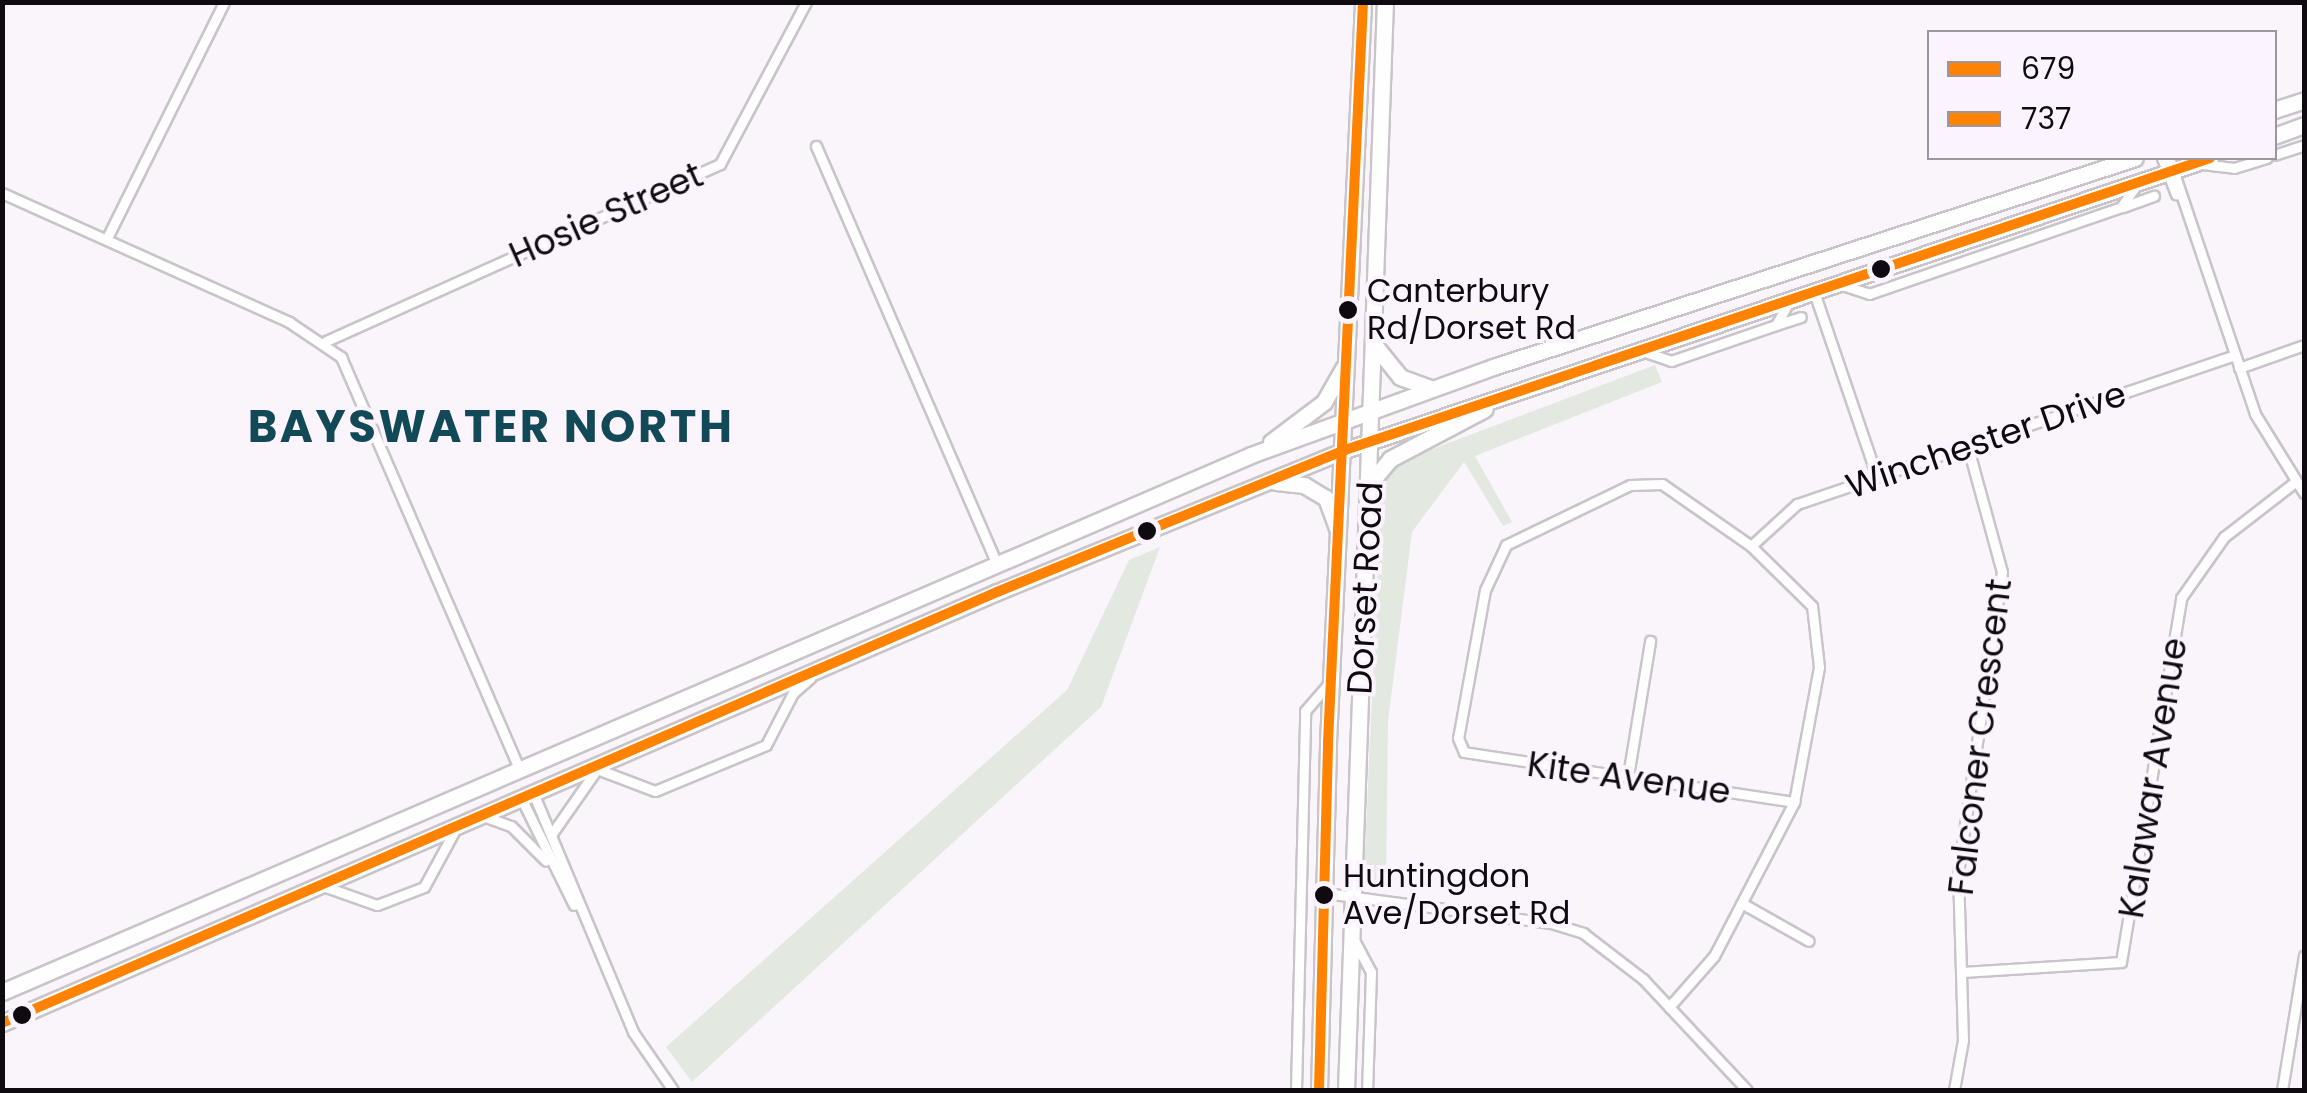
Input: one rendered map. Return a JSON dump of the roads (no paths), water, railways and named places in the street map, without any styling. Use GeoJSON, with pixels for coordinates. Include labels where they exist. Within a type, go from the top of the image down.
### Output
{"type":"FeatureCollection","features":[{"type":"Feature","properties":{"kind":"main road","name":"Dorset Road"},"geometry":{"type":"LineString","coordinates":[[1317,1088],[1330,681],[1345,450],[1363,2]]}},
{"type":"Feature","properties":{"kind":"main road","name":"Dorset Road"},"geometry":{"type":"LineString","coordinates":[[1346,1090],[1385,2]]}},
{"type":"Feature","properties":{"kind":"main road"},"geometry":{"type":"LineString","coordinates":[[2277,109],[2304,100]]}},
{"type":"Feature","properties":{"kind":"main road"},"geometry":{"type":"LineString","coordinates":[[2277,135],[2304,126]]}},
{"type":"Feature","properties":{"kind":"main road"},"geometry":{"type":"LineString","coordinates":[[2,992],[1251,455],[1432,388],[2129,160]]}},
{"type":"Feature","properties":{"kind":"main road"},"geometry":{"type":"LineString","coordinates":[[2,1023],[597,769],[853,654],[1370,440],[2140,181],[2168,164],[2202,160]]}},
{"type":"Feature","properties":{"kind":"main road"},"geometry":{"type":"LineString","coordinates":[[1806,266],[1814,292]]}},
{"type":"Feature","properties":{"kind":"main road"},"geometry":{"type":"LineString","coordinates":[[1374,344],[1390,370],[1432,388]]}},
{"type":"Feature","properties":{"kind":"main road"},"geometry":{"type":"LineString","coordinates":[[1251,455],[1324,402],[1346,362]]}},
{"type":"Feature","properties":{"kind":"main road"},"geometry":{"type":"LineString","coordinates":[[1370,482],[1390,459],[1528,387]]}},
{"type":"Feature","properties":{"kind":"main road"},"geometry":{"type":"LineString","coordinates":[[1266,482],[1315,489],[1326,498],[1340,537]]}},
{"type":"Feature","properties":{"kind":"main road"},"geometry":{"type":"LineString","coordinates":[[842,631],[853,654]]}},
{"type":"Feature","properties":{"kind":"main road"},"geometry":{"type":"LineString","coordinates":[[520,770],[528,797]]}},
{"type":"Feature","properties":{"kind":"main road"},"geometry":{"type":"LineString","coordinates":[[107,947],[126,970]]}},
{"type":"Feature","properties":{"kind":"street"},"geometry":{"type":"LineString","coordinates":[[107,238],[224,2]]}},
{"type":"Feature","properties":{"kind":"street","name":"Hosie Street"},"geometry":{"type":"LineString","coordinates":[[326,341],[720,164],[806,2]]}},
{"type":"Feature","properties":{"kind":"street"},"geometry":{"type":"LineString","coordinates":[[2277,154],[2304,145]]}},
{"type":"Feature","properties":{"kind":"street"},"geometry":{"type":"LineString","coordinates":[[816,146],[996,565]]}},
{"type":"Feature","properties":{"kind":"street"},"geometry":{"type":"LineString","coordinates":[[2202,160],[2225,169],[2259,160]]}},
{"type":"Feature","properties":{"kind":"street"},"geometry":{"type":"LineString","coordinates":[[2168,164],[2234,356],[2270,444],[2304,493]]}},
{"type":"Feature","properties":{"kind":"street"},"geometry":{"type":"LineString","coordinates":[[2121,208],[2140,181]]}},
{"type":"Feature","properties":{"kind":"street"},"geometry":{"type":"LineString","coordinates":[[2,193],[326,341],[356,386],[520,770]]}},
{"type":"Feature","properties":{"kind":"street"},"geometry":{"type":"LineString","coordinates":[[1839,284],[1868,294],[2154,196]]}},
{"type":"Feature","properties":{"kind":"street"},"geometry":{"type":"LineString","coordinates":[[1814,292],[1876,476]]}},
{"type":"Feature","properties":{"kind":"street"},"geometry":{"type":"LineString","coordinates":[[1776,325],[1790,300]]}},
{"type":"Feature","properties":{"kind":"street"},"geometry":{"type":"LineString","coordinates":[[1641,351],[1671,361],[1801,317]]}},
{"type":"Feature","properties":{"kind":"street"},"geometry":{"type":"LineString","coordinates":[[2239,368],[2304,345]]}},
{"type":"Feature","properties":{"kind":"street","name":"Winchester Drive"},"geometry":{"type":"LineString","coordinates":[[1751,546],[1796,504],[2234,356]]}},
{"type":"Feature","properties":{"kind":"street","name":"Falconer Crescent"},"geometry":{"type":"LineString","coordinates":[[1954,1090],[1963,1040],[1958,872],[2002,572],[1968,448]]}},
{"type":"Feature","properties":{"kind":"street","name":"Kite Avenue"},"geometry":{"type":"LineString","coordinates":[[1751,546],[1689,498],[1646,482],[1518,535],[1495,560],[1485,590],[1458,738],[1464,752],[1794,802]]}},
{"type":"Feature","properties":{"kind":"street","name":"Kalawar Avenue"},"geometry":{"type":"LineString","coordinates":[[1963,972],[2121,962],[2181,598],[2224,538],[2295,482]]}},
{"type":"Feature","properties":{"kind":"street"},"geometry":{"type":"LineString","coordinates":[[1670,1006],[1705,969],[1745,906],[1794,802],[1817,683],[1817,621],[1804,592],[1751,546]]}},
{"type":"Feature","properties":{"kind":"street"},"geometry":{"type":"LineString","coordinates":[[1628,776],[1650,641]]}},
{"type":"Feature","properties":{"kind":"street"},"geometry":{"type":"LineString","coordinates":[[551,835],[597,769],[655,791],[758,749],[775,736],[793,694],[821,669]]}},
{"type":"Feature","properties":{"kind":"street","name":"Dorset Road"},"geometry":{"type":"LineString","coordinates":[[1296,1090],[1305,711],[1330,681]]}},
{"type":"Feature","properties":{"kind":"street"},"geometry":{"type":"LineString","coordinates":[[528,797],[551,835],[575,902],[640,1046],[674,1090]]}},
{"type":"Feature","properties":{"kind":"street"},"geometry":{"type":"LineString","coordinates":[[528,797],[551,866]]}},
{"type":"Feature","properties":{"kind":"street"},"geometry":{"type":"LineString","coordinates":[[483,816],[512,826],[551,866],[575,902]]}},
{"type":"Feature","properties":{"kind":"street"},"geometry":{"type":"LineString","coordinates":[[320,884],[384,904],[431,882],[456,828]]}},
{"type":"Feature","properties":{"kind":"street"},"geometry":{"type":"LineString","coordinates":[[1325,893],[1564,925],[1614,952],[1747,1090]]}},
{"type":"Feature","properties":{"kind":"street"},"geometry":{"type":"LineString","coordinates":[[1745,906],[1809,941]]}},
{"type":"Feature","properties":{"kind":"street","name":"Dorset Road"},"geometry":{"type":"LineString","coordinates":[[1350,933],[1370,972],[1367,1090]]}},
{"type":"Feature","properties":{"kind":"street"},"geometry":{"type":"LineString","coordinates":[[2282,1090],[2304,956]]}},
{"type":"Feature","properties":{"kind":"place","name":"Canterbury Rd/Dorset Rd"},"geometry":{"type":"Point","coordinates":[1348,310]}},
{"type":"Feature","properties":{"kind":"place","name":"Huntingdon Ave/Dorset Rd"},"geometry":{"type":"Point","coordinates":[1324,895]}},
{"type":"Feature","properties":{"kind":"district","name":"BAYSWATER NORTH"},"geometry":{"type":"Point","coordinates":[491,427]}}]}
